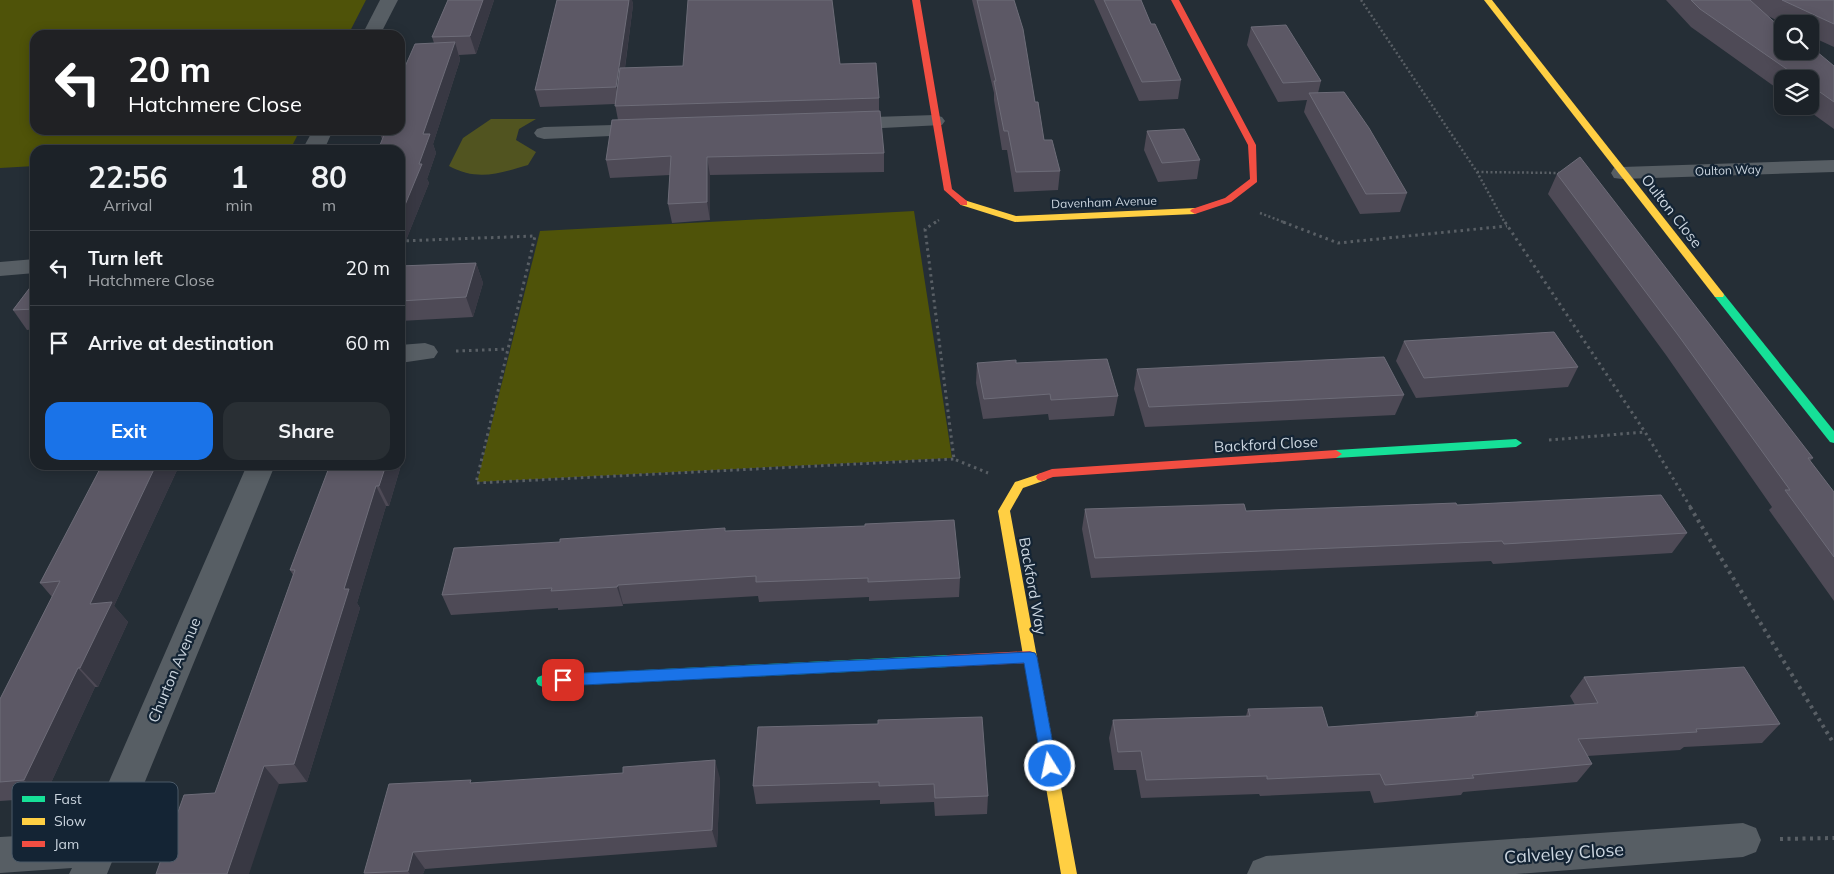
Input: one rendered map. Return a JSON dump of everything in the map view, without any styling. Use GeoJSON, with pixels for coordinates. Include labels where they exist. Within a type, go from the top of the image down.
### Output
{"type":"FeatureCollection","features":[{"type":"Feature","properties":{"kind":"street"},"geometry":{"type":"LineString","coordinates":[[374,30],[389,0]]}},
{"type":"Feature","properties":{"kind":"street","name":"Davenham Avenue"},"geometry":{"type":"LineString","coordinates":[[916,0],[948,190],[966,205],[1015,219],[1195,211],[1228,200],[1254,180],[1252,145],[1175,0]]}},
{"type":"Feature","properties":{"kind":"street","name":"Oulton Close"},"geometry":{"type":"LineString","coordinates":[[1488,0],[1545,70],[1622,173],[1834,440]]}},
{"type":"Feature","properties":{"kind":"street"},"geometry":{"type":"LineString","coordinates":[[827,124],[935,121]]}},
{"type":"Feature","properties":{"kind":"street"},"geometry":{"type":"LineString","coordinates":[[544,133],[671,129]]}},
{"type":"Feature","properties":{"kind":"street","name":"Oulton Way"},"geometry":{"type":"LineString","coordinates":[[1622,173],[1834,166]]}},
{"type":"Feature","properties":{"kind":"street"},"geometry":{"type":"LineString","coordinates":[[0,269],[30,266]]}},
{"type":"Feature","properties":{"kind":"street"},"geometry":{"type":"LineString","coordinates":[[405,354],[425,352]]}},
{"type":"Feature","properties":{"kind":"street","name":"Backford Close"},"geometry":{"type":"LineString","coordinates":[[1019,485],[1052,473],[1516,443]]}},
{"type":"Feature","properties":{"kind":"street","name":"Churton Avenue"},"geometry":{"type":"LineString","coordinates":[[127,782],[259,470]]}},
{"type":"Feature","properties":{"kind":"street","name":"Backford Way"},"geometry":{"type":"LineString","coordinates":[[1019,485],[1004,511],[1069,874]]}},
{"type":"Feature","properties":{"kind":"street"},"geometry":{"type":"LineString","coordinates":[[544,680],[1030,657]]}},
{"type":"Feature","properties":{"kind":"street","name":"Calveley Close"},"geometry":{"type":"LineString","coordinates":[[1266,874],[1387,869],[1743,840]]}},
{"type":"Feature","properties":{"kind":"path"},"geometry":{"type":"LineString","coordinates":[[1361,0],[1477,172],[1507,226],[1645,432],[1834,744]]}},
{"type":"Feature","properties":{"kind":"path"},"geometry":{"type":"LineString","coordinates":[[1477,172],[1564,173]]}},
{"type":"Feature","properties":{"kind":"path"},"geometry":{"type":"LineString","coordinates":[[1228,200],[1338,243],[1507,226]]}},
{"type":"Feature","properties":{"kind":"path"},"geometry":{"type":"LineString","coordinates":[[954,459],[925,229],[966,205]]}},
{"type":"Feature","properties":{"kind":"path"},"geometry":{"type":"LineString","coordinates":[[405,241],[535,236],[476,483],[954,459],[1019,485]]}},
{"type":"Feature","properties":{"kind":"path"},"geometry":{"type":"LineString","coordinates":[[425,352],[508,349]]}},
{"type":"Feature","properties":{"kind":"path"},"geometry":{"type":"LineString","coordinates":[[1516,443],[1645,432]]}},
{"type":"Feature","properties":{"kind":"path"},"geometry":{"type":"LineString","coordinates":[[1743,840],[1834,838]]}},
{"type":"Feature","properties":{"kind":"shaded area"},"geometry":{"type":"Polygon","coordinates":[[[0,0],[366,0],[351,30],[30,30],[30,135],[298,135],[292,145],[30,145],[30,166],[0,168],[0,0]]]}},
{"type":"Feature","properties":{"kind":"shaded area"},"geometry":{"type":"Polygon","coordinates":[[[914,211],[952,458],[477,482],[540,231],[914,211]]]}},
{"type":"Feature","properties":{"kind":"green space"},"geometry":{"type":"Polygon","coordinates":[[[491,119],[536,119],[519,129],[516,140],[536,152],[528,165],[497,173],[478,175],[459,171],[449,166],[463,138],[491,119]]]}},
{"type":"Feature","properties":{"kind":"building"},"geometry":{"type":"Polygon","coordinates":[[[448,0],[483,0],[470,36],[432,37],[448,0]]]}},
{"type":"Feature","properties":{"kind":"building"},"geometry":{"type":"Polygon","coordinates":[[[557,0],[629,0],[616,87],[535,90],[557,0]]]}},
{"type":"Feature","properties":{"kind":"building"},"geometry":{"type":"Polygon","coordinates":[[[688,0],[832,0],[840,64],[876,63],[879,98],[615,106],[620,68],[683,66],[688,0]]]}},
{"type":"Feature","properties":{"kind":"building"},"geometry":{"type":"Polygon","coordinates":[[[977,0],[1014,0],[1023,29],[1035,102],[1038,102],[1044,140],[1052,140],[1060,171],[1016,172],[1008,131],[1004,131],[994,81],[996,81],[977,0]]]}},
{"type":"Feature","properties":{"kind":"building"},"geometry":{"type":"Polygon","coordinates":[[[1104,0],[1141,0],[1151,24],[1155,24],[1181,80],[1142,82],[1104,0]]]}},
{"type":"Feature","properties":{"kind":"building"},"geometry":{"type":"Polygon","coordinates":[[[1691,0],[1750,0],[1774,22],[1774,60],[1819,60],[1819,54],[1834,66],[1834,102],[1819,91],[1819,70],[1788,70],[1700,9],[1691,0]]]}},
{"type":"Feature","properties":{"kind":"building"},"geometry":{"type":"Polygon","coordinates":[[[1782,0],[1834,0],[1834,24],[1819,17],[1819,15],[1814,15],[1782,0]]]}},
{"type":"Feature","properties":{"kind":"building"},"geometry":{"type":"Polygon","coordinates":[[[1286,25],[1321,81],[1283,83],[1251,27],[1286,25]]]}},
{"type":"Feature","properties":{"kind":"building"},"geometry":{"type":"Polygon","coordinates":[[[455,42],[423,134],[430,134],[419,164],[422,164],[405,205],[405,145],[380,145],[384,135],[405,135],[405,67],[415,44],[455,42]]]}},
{"type":"Feature","properties":{"kind":"building"},"geometry":{"type":"Polygon","coordinates":[[[1344,92],[1369,128],[1407,193],[1366,194],[1309,93],[1344,92]]]}},
{"type":"Feature","properties":{"kind":"building"},"geometry":{"type":"Polygon","coordinates":[[[880,111],[884,153],[707,157],[707,202],[668,204],[671,156],[606,160],[612,120],[880,111]]]}},
{"type":"Feature","properties":{"kind":"building"},"geometry":{"type":"Polygon","coordinates":[[[1184,129],[1200,160],[1162,163],[1147,131],[1184,129]]]}},
{"type":"Feature","properties":{"kind":"building"},"geometry":{"type":"Polygon","coordinates":[[[1580,157],[1813,458],[1808,458],[1834,492],[1834,557],[1785,490],[1790,490],[1678,335],[1557,174],[1580,157]]]}},
{"type":"Feature","properties":{"kind":"building"},"geometry":{"type":"Polygon","coordinates":[[[476,263],[466,297],[405,301],[405,266],[476,263]]]}},
{"type":"Feature","properties":{"kind":"building"},"geometry":{"type":"Polygon","coordinates":[[[30,288],[30,309],[13,310],[30,288]]]}},
{"type":"Feature","properties":{"kind":"building"},"geometry":{"type":"Polygon","coordinates":[[[1554,332],[1578,367],[1424,378],[1404,341],[1554,332]]]}},
{"type":"Feature","properties":{"kind":"building"},"geometry":{"type":"Polygon","coordinates":[[[1384,357],[1404,395],[1149,407],[1137,369],[1384,357]]]}},
{"type":"Feature","properties":{"kind":"building"},"geometry":{"type":"Polygon","coordinates":[[[1107,359],[1118,396],[1051,400],[1050,394],[984,399],[977,363],[1016,360],[1016,363],[1107,359]]]}},
{"type":"Feature","properties":{"kind":"building"},"geometry":{"type":"Polygon","coordinates":[[[99,470],[154,470],[90,604],[112,602],[80,668],[78,668],[24,780],[0,782],[0,699],[60,581],[40,583],[99,470]]]}},
{"type":"Feature","properties":{"kind":"building"},"geometry":{"type":"Polygon","coordinates":[[[328,470],[384,470],[379,486],[376,486],[344,589],[349,589],[294,764],[264,766],[227,874],[156,874],[160,862],[178,862],[178,812],[184,795],[215,793],[295,570],[290,570],[328,470]]]}},
{"type":"Feature","properties":{"kind":"building"},"geometry":{"type":"Polygon","coordinates":[[[1661,495],[1687,533],[1504,544],[1502,541],[1095,558],[1085,509],[1244,504],[1246,511],[1456,503],[1457,505],[1661,495]]]}},
{"type":"Feature","properties":{"kind":"building"},"geometry":{"type":"Polygon","coordinates":[[[954,520],[960,578],[868,582],[868,578],[756,582],[756,576],[551,591],[552,588],[442,595],[454,548],[560,542],[560,539],[725,528],[725,531],[865,526],[865,524],[954,520]]]}},
{"type":"Feature","properties":{"kind":"building"},"geometry":{"type":"Polygon","coordinates":[[[1744,667],[1780,724],[1696,729],[1697,732],[1578,739],[1592,764],[1472,775],[1474,778],[1385,785],[1380,774],[1267,779],[1267,776],[1146,780],[1141,751],[1118,752],[1113,720],[1250,716],[1248,709],[1322,707],[1328,727],[1478,716],[1476,712],[1598,703],[1584,677],[1744,667]]]}},
{"type":"Feature","properties":{"kind":"building"},"geometry":{"type":"Polygon","coordinates":[[[982,717],[988,796],[935,798],[934,784],[879,786],[879,782],[753,786],[758,727],[878,724],[878,720],[982,717]]]}},
{"type":"Feature","properties":{"kind":"building"},"geometry":{"type":"Polygon","coordinates":[[[715,760],[712,830],[413,852],[408,871],[364,873],[389,784],[471,780],[470,783],[623,773],[623,767],[715,760]]]}},
{"type":"Feature","properties":{"kind":"traffic: fast"},"geometry":{"type":"LineString","coordinates":[[1719,295],[1834,439]]}},
{"type":"Feature","properties":{"kind":"traffic: fast"},"geometry":{"type":"LineString","coordinates":[[1336,454],[1516,443]]}},
{"type":"Feature","properties":{"kind":"traffic: fast"},"geometry":{"type":"LineString","coordinates":[[543,681],[948,661]]}},
{"type":"Feature","properties":{"kind":"traffic: slow"},"geometry":{"type":"LineString","coordinates":[[1488,0],[1719,295]]}},
{"type":"Feature","properties":{"kind":"traffic: slow"},"geometry":{"type":"LineString","coordinates":[[964,203],[1015,219],[1195,211]]}},
{"type":"Feature","properties":{"kind":"traffic: slow"},"geometry":{"type":"LineString","coordinates":[[1042,477],[1019,485],[1004,511],[1069,874]]}},
{"type":"Feature","properties":{"kind":"traffic: jam"},"geometry":{"type":"LineString","coordinates":[[916,0],[948,190],[964,203]]}},
{"type":"Feature","properties":{"kind":"traffic: jam"},"geometry":{"type":"LineString","coordinates":[[1175,0],[1252,145],[1254,180],[1228,200],[1195,211]]}},
{"type":"Feature","properties":{"kind":"traffic: jam"},"geometry":{"type":"LineString","coordinates":[[1042,477],[1052,473],[1336,454]]}},
{"type":"Feature","properties":{"kind":"traffic: jam"},"geometry":{"type":"LineString","coordinates":[[948,661],[1030,657]]}},
{"type":"Feature","properties":{"kind":"route"},"geometry":{"type":"LineString","coordinates":[[563,680],[1030,657],[1050,766]]}}]}
